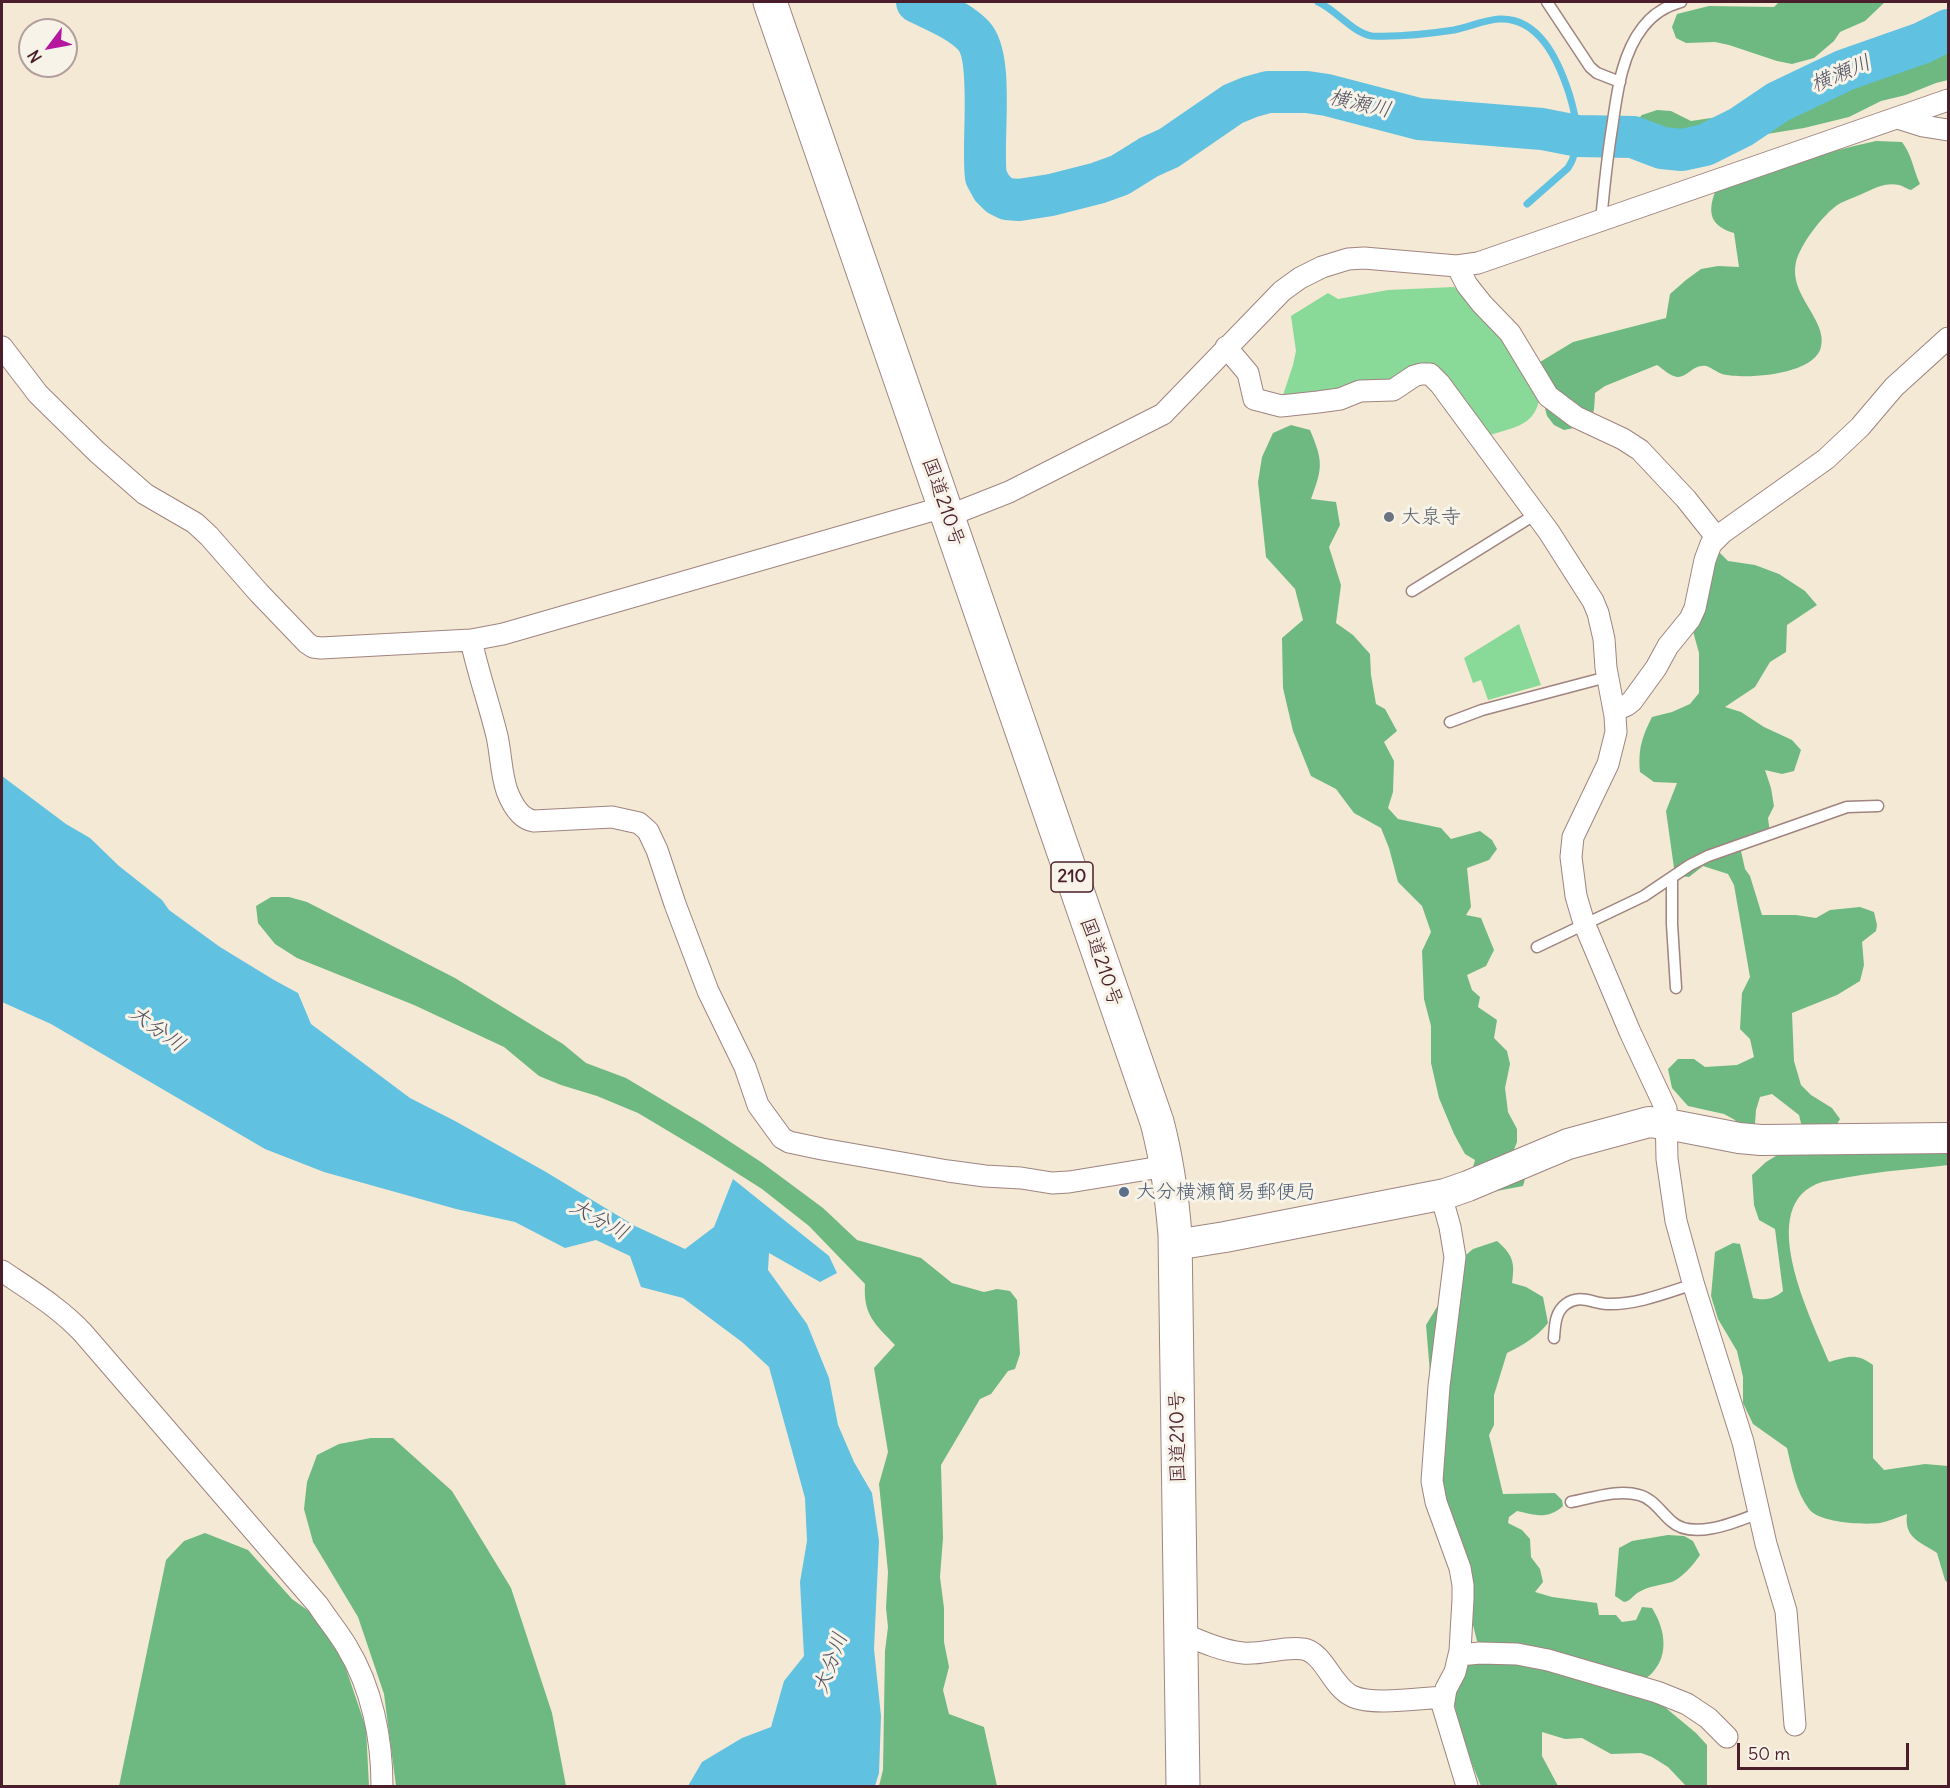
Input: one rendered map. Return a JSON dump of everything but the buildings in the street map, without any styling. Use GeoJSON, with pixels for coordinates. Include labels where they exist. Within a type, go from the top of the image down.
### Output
{"type":"FeatureCollection","features":[{"type":"Feature","properties":{"kind":"highway","name":"国道210号"},"geometry":{"type":"LineString","coordinates":[[770,2],[1157,1122],[1167,1166],[1175,1245],[1183,1786]]}},
{"type":"Feature","properties":{"kind":"street"},"geometry":{"type":"LineString","coordinates":[[2,347],[38,394],[97,452],[145,494],[195,523],[313,647],[471,640],[503,634],[946,512],[1009,492],[1157,418],[1173,405],[1282,291],[1300,278],[1329,264],[1364,258],[1457,266],[1492,259],[1948,100]]}},
{"type":"Feature","properties":{"kind":"street"},"geometry":{"type":"LineString","coordinates":[[1898,118],[1923,126],[1948,130]]}},
{"type":"Feature","properties":{"kind":"street"},"geometry":{"type":"LineString","coordinates":[[1457,266],[1467,285],[1488,312],[1510,333],[1548,396],[1576,417],[1623,439],[1640,450],[1686,499],[1717,538]]}},
{"type":"Feature","properties":{"kind":"street"},"geometry":{"type":"LineString","coordinates":[[1614,711],[1632,701],[1656,668],[1668,646],[1690,619],[1695,608],[1705,560],[1711,544],[1722,533],[1826,459],[1860,427],[1894,387],[1948,338]]}},
{"type":"Feature","properties":{"kind":"street"},"geometry":{"type":"LineString","coordinates":[[1226,347],[1251,378],[1254,399],[1274,406],[1330,401],[1359,391],[1394,390],[1414,376],[1430,374],[1440,384],[1562,550],[1598,613],[1604,639],[1607,677],[1616,732],[1608,764],[1575,831],[1571,846],[1571,867],[1576,896],[1584,923],[1630,1032],[1663,1101],[1667,1124],[1670,1189],[1676,1221],[1743,1442],[1766,1544],[1786,1611],[1795,1725]]}},
{"type":"Feature","properties":{"kind":"street"},"geometry":{"type":"LineString","coordinates":[[471,640],[496,733],[507,792],[519,814],[534,821],[612,817],[639,823],[648,831],[708,991],[745,1067],[758,1105],[782,1138],[789,1142],[822,1149],[959,1173],[1052,1183],[1167,1166]]}},
{"type":"Feature","properties":{"kind":"street"},"geometry":{"type":"LineString","coordinates":[[1175,1245],[1441,1195],[1575,1141],[1649,1122],[1718,1135],[1761,1140],[1948,1138]]}},
{"type":"Feature","properties":{"kind":"street"},"geometry":{"type":"LineString","coordinates":[[1441,1195],[1455,1257],[1439,1386],[1432,1481],[1436,1502],[1457,1559],[1463,1585],[1460,1655],[1446,1689],[1443,1707],[1467,1786]]}},
{"type":"Feature","properties":{"kind":"street"},"geometry":{"type":"LineString","coordinates":[[2,1271],[70,1319],[318,1605],[348,1648],[368,1695],[379,1738],[382,1786]]}},
{"type":"Feature","properties":{"kind":"street"},"geometry":{"type":"LineString","coordinates":[[1181,1633],[1224,1649],[1242,1653],[1304,1649],[1316,1655],[1342,1690],[1354,1698],[1376,1701],[1444,1697]]}},
{"type":"Feature","properties":{"kind":"street"},"geometry":{"type":"LineString","coordinates":[[1460,1655],[1480,1653],[1527,1656],[1657,1692],[1687,1704],[1727,1737]]}},
{"type":"Feature","properties":{"kind":"lane"},"geometry":{"type":"LineString","coordinates":[[1547,2],[1590,67],[1597,73],[1620,82]]}},
{"type":"Feature","properties":{"kind":"lane"},"geometry":{"type":"LineString","coordinates":[[1601,220],[1605,176],[1620,82],[1631,47],[1643,27],[1661,10],[1681,2]]}},
{"type":"Feature","properties":{"kind":"lane"},"geometry":{"type":"LineString","coordinates":[[1412,591],[1536,514]]}},
{"type":"Feature","properties":{"kind":"lane"},"geometry":{"type":"LineString","coordinates":[[1450,722],[1488,708],[1607,677]]}},
{"type":"Feature","properties":{"kind":"lane"},"geometry":{"type":"LineString","coordinates":[[1537,946],[1563,936],[1584,923],[1644,896],[1690,865],[1718,852],[1847,807],[1878,806]]}},
{"type":"Feature","properties":{"kind":"lane"},"geometry":{"type":"LineString","coordinates":[[1672,878],[1676,988]]}},
{"type":"Feature","properties":{"kind":"lane"},"geometry":{"type":"LineString","coordinates":[[1554,1338],[1555,1322],[1559,1311],[1571,1301],[1586,1298],[1606,1304],[1621,1303],[1661,1295],[1694,1284]]}},
{"type":"Feature","properties":{"kind":"lane"},"geometry":{"type":"LineString","coordinates":[[1571,1502],[1618,1494],[1640,1495],[1648,1499],[1673,1524],[1689,1529],[1717,1527],[1759,1513]]}},
{"type":"Feature","properties":{"kind":"green space"},"geometry":{"type":"Polygon","coordinates":[[[1779,2],[1885,2],[1865,21],[1840,32],[1834,41],[1814,58],[1792,64],[1715,42],[1686,43],[1676,38],[1672,27],[1677,14],[1709,6],[1774,7],[1779,2]]]}},
{"type":"Feature","properties":{"kind":"green space"},"geometry":{"type":"Polygon","coordinates":[[[1948,35],[1948,80],[1881,101],[1849,117],[1804,128],[1723,141],[1701,138],[1658,139],[1636,132],[1635,122],[1642,115],[1657,110],[1671,111],[1691,121],[1751,112],[1768,101],[1822,79],[1906,54],[1948,35]]]}},
{"type":"Feature","properties":{"kind":"green space"},"geometry":{"type":"Polygon","coordinates":[[[1876,141],[1902,142],[1920,184],[1911,190],[1894,184],[1876,187],[1842,203],[1819,222],[1807,239],[1798,255],[1795,274],[1802,296],[1822,337],[1821,347],[1816,356],[1806,364],[1793,369],[1746,376],[1722,374],[1701,366],[1677,377],[1657,365],[1605,386],[1595,393],[1592,416],[1581,426],[1564,430],[1554,425],[1547,416],[1536,373],[1540,362],[1573,342],[1666,318],[1670,294],[1701,269],[1718,266],[1739,267],[1734,233],[1720,227],[1711,213],[1715,192],[1794,163],[1876,141]]]}},
{"type":"Feature","properties":{"kind":"green space"},"geometry":{"type":"Polygon","coordinates":[[[1454,287],[1461,291],[1499,330],[1539,400],[1532,416],[1520,425],[1487,436],[1436,373],[1400,383],[1281,401],[1296,351],[1291,316],[1328,293],[1338,299],[1388,290],[1454,287]]]}},
{"type":"Feature","properties":{"kind":"green space"},"geometry":{"type":"Polygon","coordinates":[[[1291,425],[1310,430],[1317,449],[1320,464],[1311,499],[1336,502],[1340,525],[1329,547],[1341,585],[1336,623],[1353,635],[1370,654],[1376,704],[1385,709],[1397,731],[1384,742],[1394,761],[1393,792],[1388,808],[1398,819],[1441,828],[1451,839],[1480,831],[1492,840],[1497,849],[1489,860],[1467,868],[1471,907],[1466,915],[1481,918],[1494,950],[1486,966],[1467,975],[1472,990],[1480,997],[1478,1007],[1497,1020],[1494,1038],[1507,1051],[1510,1064],[1505,1088],[1508,1112],[1517,1129],[1517,1142],[1511,1157],[1528,1169],[1523,1186],[1486,1193],[1470,1178],[1475,1160],[1465,1154],[1454,1134],[1439,1098],[1431,1063],[1431,1026],[1424,999],[1422,951],[1431,932],[1422,906],[1398,882],[1381,828],[1354,813],[1336,789],[1311,776],[1293,731],[1283,688],[1282,638],[1303,620],[1295,589],[1266,557],[1258,482],[1262,457],[1273,433],[1291,425]]]}},
{"type":"Feature","properties":{"kind":"green space"},"geometry":{"type":"Polygon","coordinates":[[[1715,548],[1728,561],[1755,565],[1779,574],[1805,591],[1817,605],[1787,625],[1786,652],[1770,662],[1755,687],[1725,707],[1741,712],[1764,727],[1792,740],[1801,750],[1794,771],[1782,774],[1765,770],[1774,806],[1768,818],[1770,834],[1741,851],[1745,869],[1750,876],[1762,915],[1796,915],[1816,918],[1830,910],[1860,907],[1874,912],[1876,931],[1862,942],[1864,965],[1860,981],[1837,995],[1792,1013],[1794,1061],[1801,1085],[1811,1095],[1832,1108],[1840,1119],[1836,1126],[1803,1131],[1799,1115],[1772,1094],[1760,1097],[1756,1110],[1754,1137],[1743,1134],[1735,1120],[1724,1114],[1688,1106],[1672,1088],[1668,1069],[1678,1059],[1694,1059],[1705,1067],[1737,1065],[1754,1057],[1750,1039],[1740,1029],[1742,993],[1750,977],[1734,885],[1728,874],[1703,866],[1689,877],[1675,875],[1666,811],[1677,783],[1654,782],[1640,772],[1642,743],[1652,717],[1690,704],[1699,693],[1699,653],[1691,624],[1715,548]]]}},
{"type":"Feature","properties":{"kind":"green space"},"geometry":{"type":"Polygon","coordinates":[[[1519,624],[1541,685],[1488,700],[1481,680],[1473,683],[1464,658],[1519,624]]]}},
{"type":"Feature","properties":{"kind":"green space"},"geometry":{"type":"Polygon","coordinates":[[[271,897],[289,897],[307,902],[455,978],[563,1044],[586,1063],[626,1078],[761,1162],[823,1208],[857,1240],[921,1258],[952,1283],[984,1292],[997,1289],[1010,1291],[1017,1300],[1020,1354],[1015,1369],[1008,1371],[991,1394],[980,1399],[941,1465],[943,1538],[940,1577],[944,1608],[944,1642],[949,1667],[943,1690],[949,1714],[984,1727],[997,1786],[879,1786],[883,1770],[888,1572],[879,1484],[888,1452],[874,1368],[895,1345],[876,1325],[868,1311],[865,1284],[809,1226],[762,1189],[638,1113],[539,1076],[504,1047],[414,1005],[297,958],[275,944],[258,923],[256,906],[271,897]]]}},
{"type":"Feature","properties":{"kind":"green space"},"geometry":{"type":"Polygon","coordinates":[[[1948,1149],[1948,1165],[1874,1173],[1822,1182],[1802,1194],[1791,1214],[1789,1238],[1801,1292],[1829,1362],[1846,1357],[1856,1357],[1873,1365],[1873,1458],[1884,1470],[1925,1464],[1948,1466],[1948,1584],[1937,1553],[1910,1534],[1907,1514],[1880,1523],[1864,1524],[1832,1520],[1814,1514],[1809,1509],[1798,1488],[1787,1448],[1753,1424],[1743,1403],[1743,1377],[1737,1351],[1718,1319],[1711,1296],[1715,1252],[1733,1243],[1740,1244],[1753,1298],[1769,1299],[1783,1291],[1775,1229],[1759,1220],[1754,1205],[1752,1175],[1766,1162],[1779,1154],[1948,1149]]]}},
{"type":"Feature","properties":{"kind":"green space"},"geometry":{"type":"Polygon","coordinates":[[[1497,1241],[1512,1259],[1512,1283],[1526,1287],[1543,1297],[1548,1323],[1529,1340],[1507,1353],[1494,1395],[1494,1425],[1489,1435],[1503,1494],[1555,1493],[1562,1500],[1563,1506],[1546,1515],[1517,1511],[1509,1517],[1508,1523],[1522,1530],[1530,1539],[1531,1557],[1540,1569],[1543,1582],[1535,1592],[1552,1597],[1597,1603],[1599,1615],[1616,1615],[1622,1622],[1636,1620],[1642,1607],[1652,1608],[1662,1632],[1662,1657],[1653,1672],[1637,1684],[1696,1733],[1707,1745],[1707,1786],[1686,1786],[1668,1767],[1641,1753],[1611,1754],[1582,1738],[1565,1739],[1542,1732],[1542,1756],[1558,1786],[1481,1786],[1469,1757],[1458,1724],[1455,1708],[1456,1692],[1460,1678],[1469,1664],[1494,1653],[1477,1641],[1440,1493],[1426,1325],[1440,1302],[1448,1270],[1473,1249],[1497,1241]]]}},
{"type":"Feature","properties":{"kind":"green space"},"geometry":{"type":"Polygon","coordinates":[[[371,1438],[393,1438],[452,1491],[511,1588],[552,1713],[566,1786],[396,1786],[384,1694],[358,1617],[313,1542],[304,1509],[307,1482],[317,1455],[339,1444],[371,1438]]]}},
{"type":"Feature","properties":{"kind":"green space"},"geometry":{"type":"Polygon","coordinates":[[[205,1533],[248,1550],[292,1599],[317,1617],[342,1657],[366,1728],[369,1786],[119,1786],[166,1560],[184,1541],[205,1533]]]}},
{"type":"Feature","properties":{"kind":"green space"},"geometry":{"type":"Polygon","coordinates":[[[1668,1535],[1684,1536],[1693,1541],[1700,1555],[1684,1574],[1672,1582],[1643,1590],[1624,1602],[1615,1596],[1619,1548],[1632,1541],[1668,1535]]]}},
{"type":"Feature","properties":{"kind":"water","name":"大分川"},"geometry":{"type":"Polygon","coordinates":[[[2,776],[66,824],[90,838],[119,866],[162,900],[169,910],[220,947],[298,993],[311,1024],[410,1098],[546,1172],[635,1226],[685,1249],[714,1227],[733,1179],[829,1256],[837,1273],[820,1282],[769,1253],[768,1270],[807,1324],[829,1378],[838,1425],[854,1462],[872,1493],[879,1541],[874,1649],[881,1716],[879,1773],[875,1786],[688,1786],[702,1762],[742,1738],[771,1727],[784,1681],[804,1656],[800,1582],[807,1541],[805,1498],[769,1367],[742,1342],[683,1298],[641,1287],[630,1256],[596,1240],[565,1248],[515,1222],[456,1209],[324,1172],[265,1149],[51,1024],[2,1002],[2,776]]]}},
{"type":"Feature","properties":{"kind":"waterway","name":"横瀬川"},"geometry":{"type":"LineString","coordinates":[[917,2],[960,25],[973,35],[980,46],[984,62],[986,102],[986,177],[999,195],[1007,199],[1019,200],[1051,195],[1120,175],[1169,148],[1233,104],[1268,92],[1307,92],[1327,95],[1419,119],[1542,129],[1578,136],[1633,137],[1662,148],[1682,150],[1705,145],[1741,127],[1778,102],[1845,70],[1922,43],[1948,30]]}},
{"type":"Feature","properties":{"kind":"waterway"},"geometry":{"type":"LineString","coordinates":[[1318,2],[1358,31],[1372,36],[1403,36],[1460,29],[1499,19],[1513,20],[1536,33],[1553,55],[1569,93],[1574,111],[1577,141],[1573,159],[1568,168],[1527,204]]}},
{"type":"Feature","properties":{"kind":"place","name":"大泉寺"},"geometry":{"type":"Point","coordinates":[1389,517]}},
{"type":"Feature","properties":{"kind":"place","name":"大分横瀬簡易郵便局"},"geometry":{"type":"Point","coordinates":[1124,1192]}}]}
